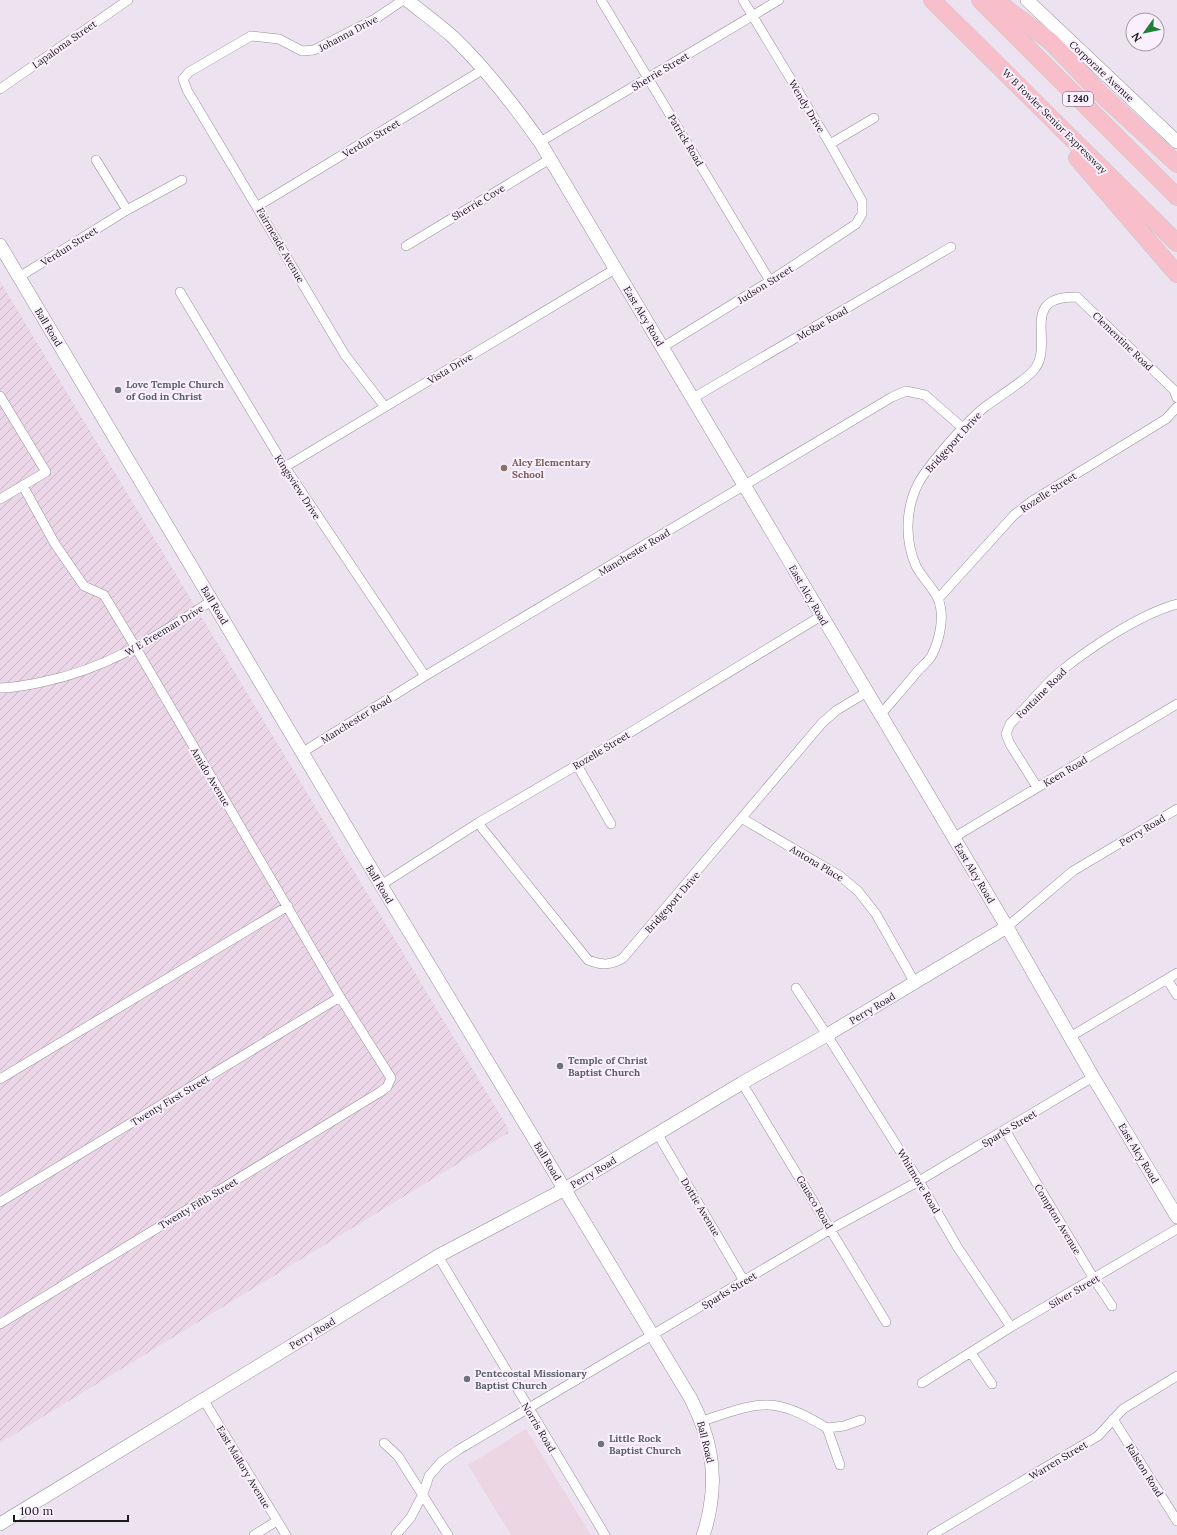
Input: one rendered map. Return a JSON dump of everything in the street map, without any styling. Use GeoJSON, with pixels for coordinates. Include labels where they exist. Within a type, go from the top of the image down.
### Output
{"type":"FeatureCollection","features":[{"type":"Feature","properties":{"kind":"highway","name":"W B Fowler Senior Expressway"},"geometry":{"type":"LineString","coordinates":[[932,0],[1177,243]]}},
{"type":"Feature","properties":{"kind":"highway","name":"I 240"},"geometry":{"type":"LineString","coordinates":[[980,0],[1177,196]]}},
{"type":"Feature","properties":{"kind":"highway"},"geometry":{"type":"LineString","coordinates":[[997,0],[1050,41],[1101,94],[1177,164]]}},
{"type":"Feature","properties":{"kind":"highway"},"geometry":{"type":"LineString","coordinates":[[1051,117],[1068,147],[1177,274]]}},
{"type":"Feature","properties":{"kind":"street","name":"Lapaloma Street"},"geometry":{"type":"LineString","coordinates":[[0,89],[128,0]]}},
{"type":"Feature","properties":{"kind":"street","name":"Johanna Drive"},"geometry":{"type":"LineString","coordinates":[[183,79],[189,72],[251,36],[279,39],[302,51],[314,50],[375,19],[403,0]]}},
{"type":"Feature","properties":{"kind":"street","name":"East Alcy Road"},"geometry":{"type":"LineString","coordinates":[[407,0],[454,38],[484,69],[516,108],[540,142],[821,616],[881,714],[1007,927],[1093,1077],[1177,1217]]}},
{"type":"Feature","properties":{"kind":"street","name":"Patrick Road"},"geometry":{"type":"LineString","coordinates":[[601,0],[770,281]]}},
{"type":"Feature","properties":{"kind":"street","name":"Wendy Drive"},"geometry":{"type":"LineString","coordinates":[[743,0],[830,144],[862,201],[862,214]]}},
{"type":"Feature","properties":{"kind":"street","name":"Sherrie Street"},"geometry":{"type":"LineString","coordinates":[[540,142],[779,0]]}},
{"type":"Feature","properties":{"kind":"street","name":"Corporate Avenue"},"geometry":{"type":"LineString","coordinates":[[1027,0],[1177,142]]}},
{"type":"Feature","properties":{"kind":"street","name":"Verdun Street"},"geometry":{"type":"LineString","coordinates":[[258,206],[484,69]]}},
{"type":"Feature","properties":{"kind":"street","name":"Fairmeade Avenue"},"geometry":{"type":"LineString","coordinates":[[183,79],[187,90],[258,206],[345,355],[385,407]]}},
{"type":"Feature","properties":{"kind":"street"},"geometry":{"type":"LineString","coordinates":[[830,144],[874,118]]}},
{"type":"Feature","properties":{"kind":"street","name":"Sherrie Cove"},"geometry":{"type":"LineString","coordinates":[[406,246],[550,159]]}},
{"type":"Feature","properties":{"kind":"street"},"geometry":{"type":"LineString","coordinates":[[96,160],[127,210]]}},
{"type":"Feature","properties":{"kind":"street","name":"Verdun Street"},"geometry":{"type":"LineString","coordinates":[[19,277],[127,210],[182,180]]}},
{"type":"Feature","properties":{"kind":"street","name":"Judson Street"},"geometry":{"type":"LineString","coordinates":[[662,347],[770,281],[856,224],[862,214]]}},
{"type":"Feature","properties":{"kind":"street","name":"Ball Road"},"geometry":{"type":"LineString","coordinates":[[0,245],[213,600],[381,885],[691,1398],[702,1421],[710,1448],[713,1468],[713,1490],[706,1528],[703,1535]]}},
{"type":"Feature","properties":{"kind":"street","name":"McRae Road"},"geometry":{"type":"LineString","coordinates":[[693,398],[951,247]]}},
{"type":"Feature","properties":{"kind":"street","name":"Vista Drive"},"geometry":{"type":"LineString","coordinates":[[285,468],[615,268]]}},
{"type":"Feature","properties":{"kind":"street","name":"Kingsview Drive"},"geometry":{"type":"LineString","coordinates":[[180,292],[285,468],[425,676]]}},
{"type":"Feature","properties":{"kind":"street","name":"Clementine Road"},"geometry":{"type":"LineString","coordinates":[[1061,296],[1077,297],[1174,390],[1177,398]]}},
{"type":"Feature","properties":{"kind":"street","name":"Bridgeport Drive"},"geometry":{"type":"LineString","coordinates":[[881,714],[932,655],[940,631],[942,616],[938,600],[917,567],[908,538],[909,512],[917,485],[927,469],[983,409],[1033,371],[1041,359],[1040,319],[1047,304],[1061,296]]}},
{"type":"Feature","properties":{"kind":"street","name":"Manchester Road"},"geometry":{"type":"LineString","coordinates":[[303,752],[425,676],[892,397],[906,391],[925,395],[964,429]]}},
{"type":"Feature","properties":{"kind":"street"},"geometry":{"type":"LineString","coordinates":[[0,396],[46,472],[0,499]]}},
{"type":"Feature","properties":{"kind":"street","name":"Rozelle Street"},"geometry":{"type":"LineString","coordinates":[[938,600],[1014,515],[1032,501],[1166,419],[1177,408]]}},
{"type":"Feature","properties":{"kind":"street","name":"Amido Avenue"},"geometry":{"type":"LineString","coordinates":[[23,486],[55,544],[84,586],[104,595],[288,906],[340,997],[391,1078]]}},
{"type":"Feature","properties":{"kind":"street","name":"W E Freeman Drive"},"geometry":{"type":"LineString","coordinates":[[0,688],[27,685],[71,675],[107,662],[136,648],[213,600]]}},
{"type":"Feature","properties":{"kind":"street","name":"Fontaine Road"},"geometry":{"type":"LineString","coordinates":[[1037,787],[1010,744],[1006,734],[1010,724],[1060,672],[1087,652],[1161,608],[1177,604]]}},
{"type":"Feature","properties":{"kind":"street","name":"Rozelle Street"},"geometry":{"type":"LineString","coordinates":[[381,885],[478,823],[577,765],[821,616]]}},
{"type":"Feature","properties":{"kind":"street","name":"Bridgeport Drive"},"geometry":{"type":"LineString","coordinates":[[478,823],[588,960],[599,964],[613,964],[623,958],[743,819],[822,723],[837,710],[867,692]]}},
{"type":"Feature","properties":{"kind":"street","name":"Keen Road"},"geometry":{"type":"LineString","coordinates":[[953,838],[1177,704]]}},
{"type":"Feature","properties":{"kind":"street"},"geometry":{"type":"LineString","coordinates":[[577,765],[611,824]]}},
{"type":"Feature","properties":{"kind":"street","name":"Perry Road"},"geometry":{"type":"LineString","coordinates":[[0,1524],[438,1256],[565,1189],[657,1133],[828,1035],[915,983],[1007,927],[1073,871],[1177,809]]}},
{"type":"Feature","properties":{"kind":"street","name":"Antona Place"},"geometry":{"type":"LineString","coordinates":[[743,819],[840,876],[858,891],[876,914],[915,983]]}},
{"type":"Feature","properties":{"kind":"street"},"geometry":{"type":"LineString","coordinates":[[0,1079],[288,906]]}},
{"type":"Feature","properties":{"kind":"street"},"geometry":{"type":"LineString","coordinates":[[1070,1037],[1177,973]]}},
{"type":"Feature","properties":{"kind":"street"},"geometry":{"type":"LineString","coordinates":[[1167,979],[1177,996]]}},
{"type":"Feature","properties":{"kind":"street","name":"Whitmore Road"},"geometry":{"type":"LineString","coordinates":[[796,988],[828,1035],[919,1181],[958,1248],[1011,1327]]}},
{"type":"Feature","properties":{"kind":"street","name":"Twenty First Street"},"geometry":{"type":"LineString","coordinates":[[0,1202],[340,997]]}},
{"type":"Feature","properties":{"kind":"street","name":"Sparks Street"},"geometry":{"type":"LineString","coordinates":[[396,1535],[411,1517],[423,1494],[429,1476],[441,1462],[831,1229],[919,1181],[1093,1077]]}},
{"type":"Feature","properties":{"kind":"street","name":"Twenty Fifth Street"},"geometry":{"type":"LineString","coordinates":[[0,1324],[380,1092],[387,1087],[391,1078]]}},
{"type":"Feature","properties":{"kind":"street","name":"Gausco Road"},"geometry":{"type":"LineString","coordinates":[[742,1083],[886,1322]]}},
{"type":"Feature","properties":{"kind":"street","name":"Compton Avenue"},"geometry":{"type":"LineString","coordinates":[[1005,1130],[1094,1279],[1112,1306]]}},
{"type":"Feature","properties":{"kind":"street","name":"Dottie Avenue"},"geometry":{"type":"LineString","coordinates":[[657,1133],[744,1281]]}},
{"type":"Feature","properties":{"kind":"street","name":"Silver Street"},"geometry":{"type":"LineString","coordinates":[[922,1383],[1011,1327],[1177,1229]]}},
{"type":"Feature","properties":{"kind":"street","name":"Norris Road"},"geometry":{"type":"LineString","coordinates":[[438,1256],[604,1535]]}},
{"type":"Feature","properties":{"kind":"street"},"geometry":{"type":"LineString","coordinates":[[971,1352],[992,1384]]}},
{"type":"Feature","properties":{"kind":"street","name":"Warren Street"},"geometry":{"type":"LineString","coordinates":[[932,1535],[1098,1436],[1123,1409],[1177,1376]]}},
{"type":"Feature","properties":{"kind":"street","name":"East Mallory Avenue"},"geometry":{"type":"LineString","coordinates":[[203,1399],[286,1535]]}},
{"type":"Feature","properties":{"kind":"street"},"geometry":{"type":"LineString","coordinates":[[702,1421],[751,1405],[768,1404],[787,1407],[827,1428],[844,1426],[861,1420]]}},
{"type":"Feature","properties":{"kind":"street","name":"Ralston Road"},"geometry":{"type":"LineString","coordinates":[[1113,1419],[1177,1521]]}},
{"type":"Feature","properties":{"kind":"street"},"geometry":{"type":"LineString","coordinates":[[827,1428],[840,1465]]}},
{"type":"Feature","properties":{"kind":"street"},"geometry":{"type":"LineString","coordinates":[[384,1443],[398,1456],[448,1535]]}},
{"type":"Feature","properties":{"kind":"street"},"geometry":{"type":"LineString","coordinates":[[254,1535],[277,1521]]}},
{"type":"Feature","properties":{"kind":"shaded area"},"geometry":{"type":"Polygon","coordinates":[[[0,281],[508,1128],[508,1133],[0,1443],[0,281]]]}},
{"type":"Feature","properties":{"kind":"shaded area"},"geometry":{"type":"Polygon","coordinates":[[[526,1429],[591,1535],[511,1535],[468,1465],[526,1429]]]}},
{"type":"Feature","properties":{"kind":"place","name":"Love Temple Church of God in Christ"},"geometry":{"type":"Point","coordinates":[118,390]}},
{"type":"Feature","properties":{"kind":"place","name":"Alcy Elementary School"},"geometry":{"type":"Point","coordinates":[504,468]}},
{"type":"Feature","properties":{"kind":"place","name":"Temple of Christ Baptist Church"},"geometry":{"type":"Point","coordinates":[560,1066]}},
{"type":"Feature","properties":{"kind":"place","name":"Pentecostal Missionary Baptist Church"},"geometry":{"type":"Point","coordinates":[467,1379]}},
{"type":"Feature","properties":{"kind":"place","name":"Little Rock Baptist Church"},"geometry":{"type":"Point","coordinates":[601,1444]}}]}
